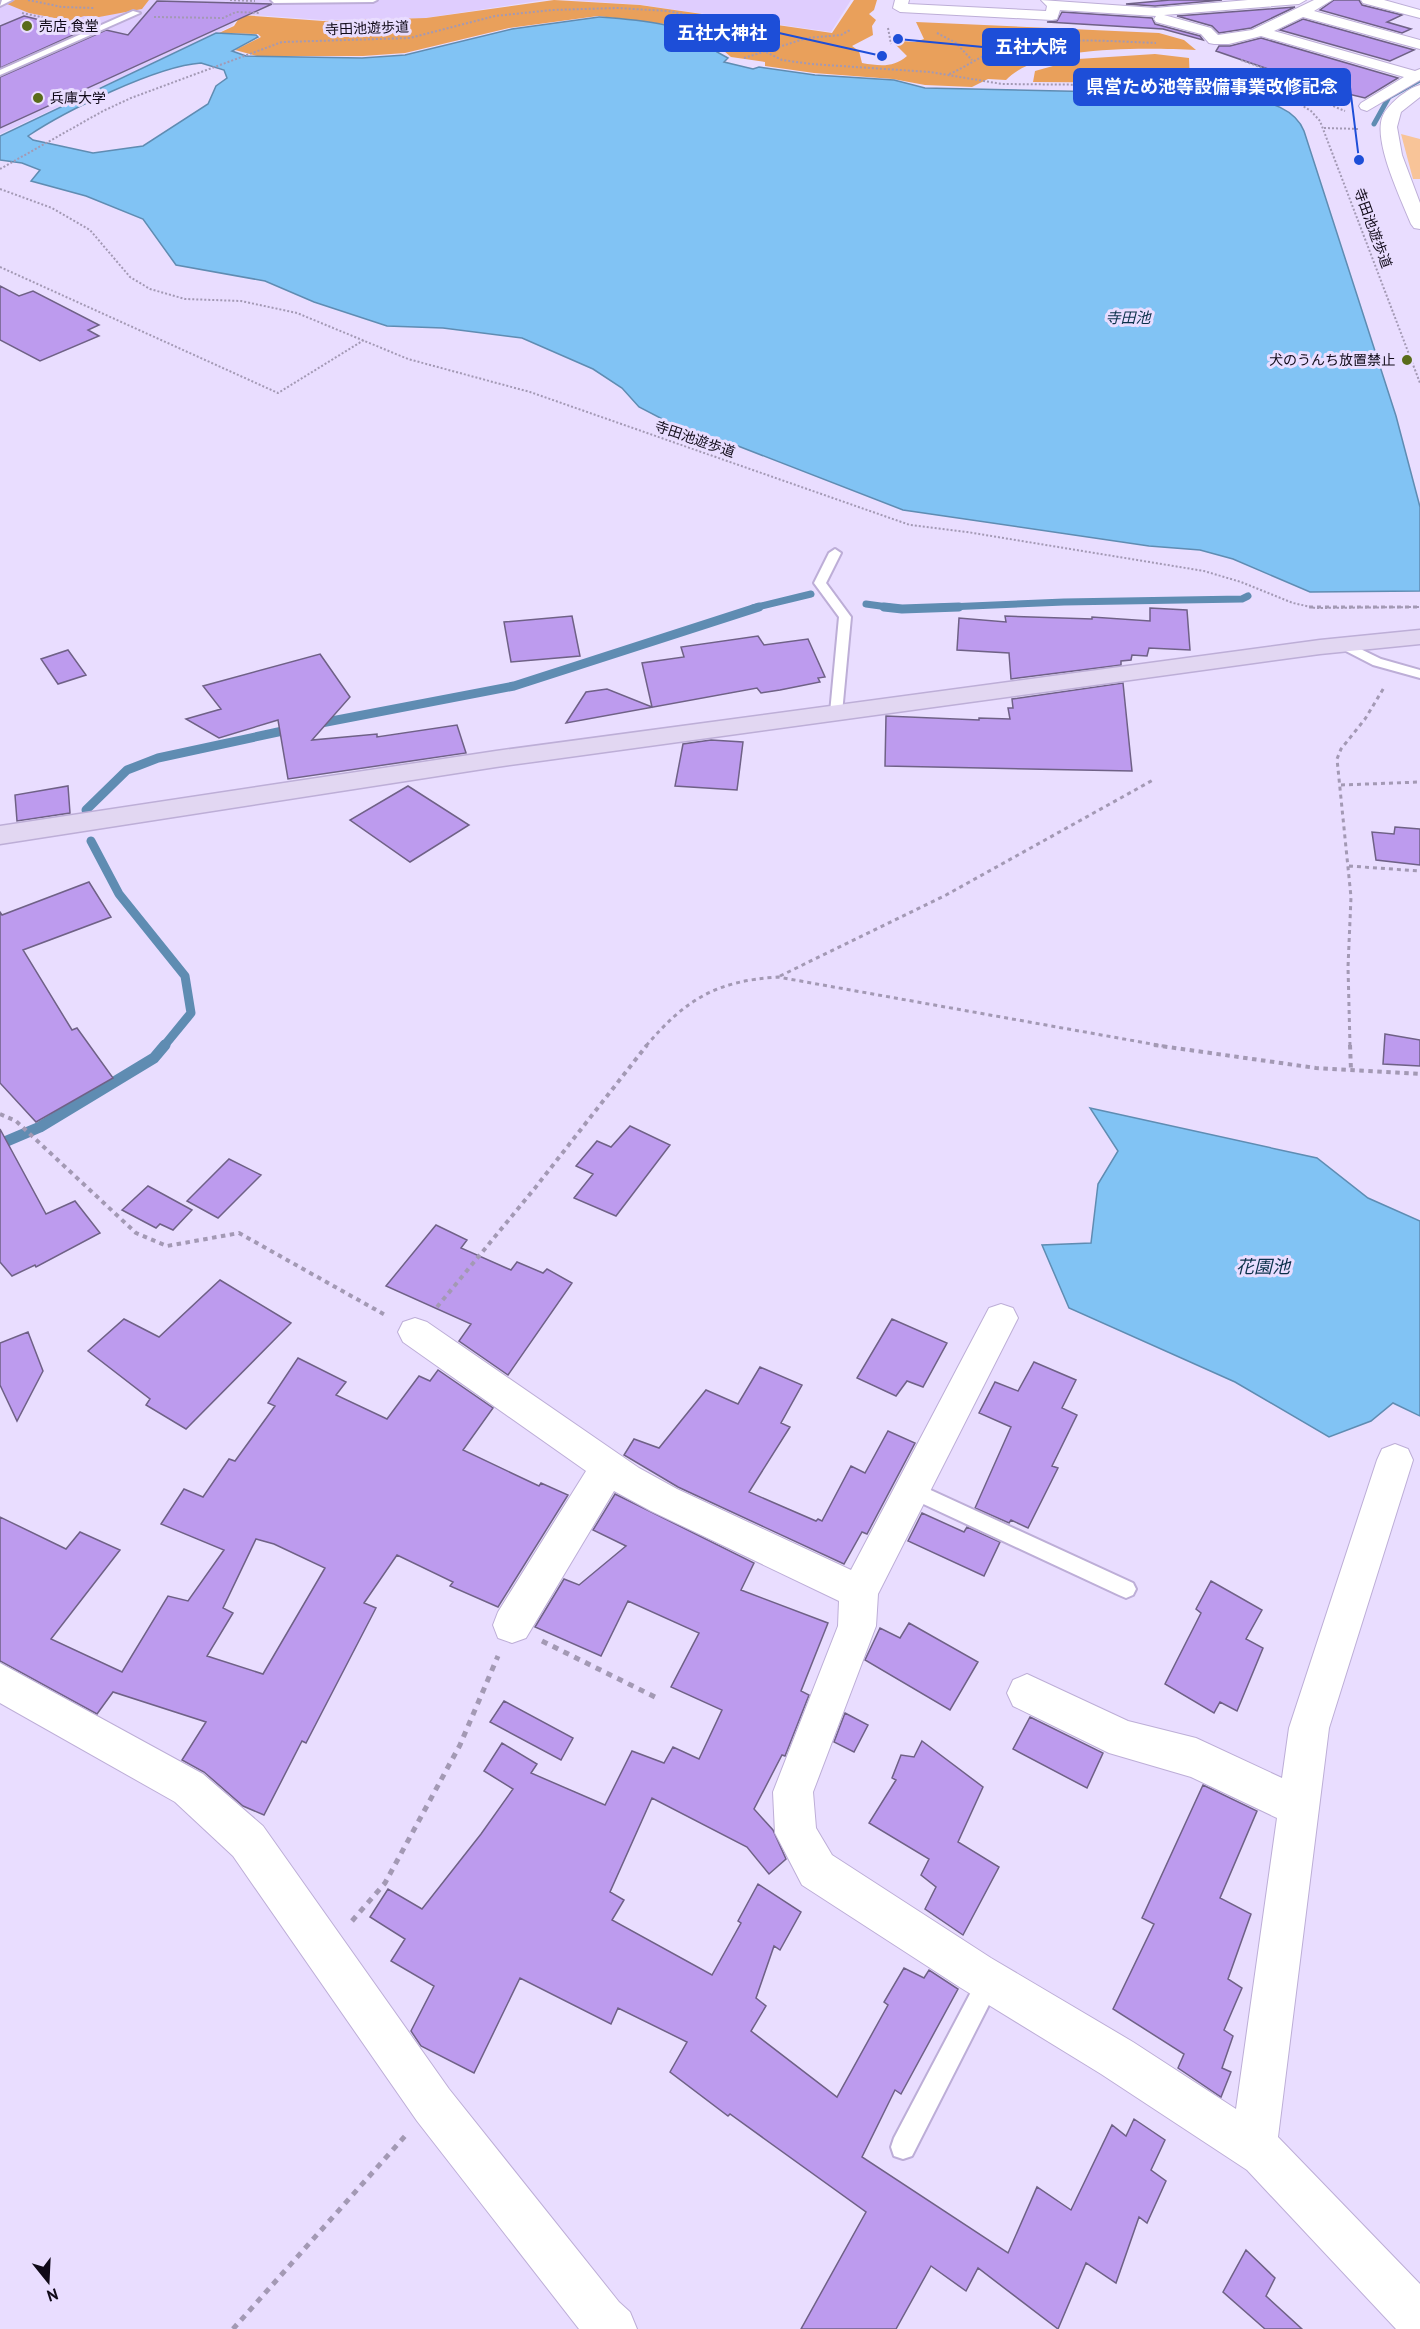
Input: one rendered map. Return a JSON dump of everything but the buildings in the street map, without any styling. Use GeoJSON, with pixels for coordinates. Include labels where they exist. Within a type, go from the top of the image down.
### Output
{"type":"FeatureCollection","features":[{"type":"Feature","properties":{"kind":"street"},"geometry":{"type":"LineString","coordinates":[[1129,0],[1143,12]]}},
{"type":"Feature","properties":{"kind":"street"},"geometry":{"type":"LineString","coordinates":[[900,8],[1052,16],[1051,2],[1143,12],[1212,3],[1296,3],[1325,0]]}},
{"type":"Feature","properties":{"kind":"street"},"geometry":{"type":"LineString","coordinates":[[1368,0],[1420,15]]}},
{"type":"Feature","properties":{"kind":"street"},"geometry":{"type":"LineString","coordinates":[[1098,13],[1165,20],[1206,32],[1214,40],[1232,41],[1261,32],[1296,3]]}},
{"type":"Feature","properties":{"kind":"street"},"geometry":{"type":"LineString","coordinates":[[1296,3],[1420,45]]}},
{"type":"Feature","properties":{"kind":"street"},"geometry":{"type":"LineString","coordinates":[[1261,32],[1419,80]]}},
{"type":"Feature","properties":{"kind":"street"},"geometry":{"type":"LineString","coordinates":[[1328,65],[1346,57]]}},
{"type":"Feature","properties":{"kind":"street"},"geometry":{"type":"LineString","coordinates":[[1369,104],[1419,80]]}},
{"type":"Feature","properties":{"kind":"street"},"geometry":{"type":"LineString","coordinates":[[1419,80],[1389,119],[1389,130],[1399,174],[1420,224]]}},
{"type":"Feature","properties":{"kind":"street"},"geometry":{"type":"LineString","coordinates":[[1394,112],[1411,117]]}},
{"type":"Feature","properties":{"kind":"street"},"geometry":{"type":"LineString","coordinates":[[0,835],[495,759],[1344,645],[1420,637]]}},
{"type":"Feature","properties":{"kind":"street"},"geometry":{"type":"LineString","coordinates":[[1001,1318],[859,1592],[857,1626],[793,1792],[796,1833],[817,1870],[989,1981],[1117,2058],[1263,2154],[1420,2319]]}},
{"type":"Feature","properties":{"kind":"street"},"geometry":{"type":"LineString","coordinates":[[415,1332],[608,1468],[664,1500],[859,1592]]}},
{"type":"Feature","properties":{"kind":"street"},"geometry":{"type":"LineString","coordinates":[[1254,2148],[1309,1728],[1395,1460]]}},
{"type":"Feature","properties":{"kind":"street"},"geometry":{"type":"LineString","coordinates":[[512,1625],[608,1468]]}},
{"type":"Feature","properties":{"kind":"street"},"geometry":{"type":"LineString","coordinates":[[0,1682],[189,1788],[248,1841],[433,2104],[602,2319],[613,2329]]}},
{"type":"Feature","properties":{"kind":"street"},"geometry":{"type":"LineString","coordinates":[[1027,1693],[1123,1739],[1196,1758],[1299,1807]]}},
{"type":"Feature","properties":{"kind":"lane"},"geometry":{"type":"LineString","coordinates":[[0,4],[8,0]]}},
{"type":"Feature","properties":{"kind":"lane"},"geometry":{"type":"LineString","coordinates":[[274,1],[373,0]]}},
{"type":"Feature","properties":{"kind":"lane"},"geometry":{"type":"LineString","coordinates":[[0,73],[136,13]]}},
{"type":"Feature","properties":{"kind":"lane"},"geometry":{"type":"LineString","coordinates":[[835,553],[820,583],[845,617],[837,713]]}},
{"type":"Feature","properties":{"kind":"lane"},"geometry":{"type":"LineString","coordinates":[[1344,645],[1377,662],[1420,674]]}},
{"type":"Feature","properties":{"kind":"lane"},"geometry":{"type":"LineString","coordinates":[[911,1489],[1126,1589]]}},
{"type":"Feature","properties":{"kind":"lane"},"geometry":{"type":"LineString","coordinates":[[903,2147],[989,1981]]}},
{"type":"Feature","properties":{"kind":"path"},"geometry":{"type":"LineString","coordinates":[[28,0],[62,7],[106,8],[127,5],[127,10],[160,18],[224,18],[236,12],[267,13],[274,1]]}},
{"type":"Feature","properties":{"kind":"path","name":"寺田池遊歩道"},"geometry":{"type":"LineString","coordinates":[[0,169],[131,98],[293,40],[375,41],[410,38],[495,16],[523,12],[617,8],[668,11],[726,24],[766,52],[782,60],[812,64],[948,75],[1002,84],[1216,86],[1254,90],[1298,103],[1311,111],[1324,128],[1420,383]]}},
{"type":"Feature","properties":{"kind":"path"},"geometry":{"type":"LineString","coordinates":[[13,11],[66,23]]}},
{"type":"Feature","properties":{"kind":"path"},"geometry":{"type":"LineString","coordinates":[[744,58],[807,38],[841,35],[850,30]]}},
{"type":"Feature","properties":{"kind":"path"},"geometry":{"type":"LineString","coordinates":[[933,32],[956,43],[972,60]]}},
{"type":"Feature","properties":{"kind":"path"},"geometry":{"type":"LineString","coordinates":[[948,75],[968,66],[972,60],[999,50],[1062,40],[1187,44],[1214,40]]}},
{"type":"Feature","properties":{"kind":"path"},"geometry":{"type":"LineString","coordinates":[[1240,60],[1288,79],[1356,102],[1369,104]]}},
{"type":"Feature","properties":{"kind":"path"},"geometry":{"type":"LineString","coordinates":[[1216,86],[1228,82],[1278,89],[1321,101],[1365,120],[1370,129]]}},
{"type":"Feature","properties":{"kind":"path"},"geometry":{"type":"LineString","coordinates":[[1324,128],[1389,130]]}},
{"type":"Feature","properties":{"kind":"path","name":"寺田池遊歩道"},"geometry":{"type":"LineString","coordinates":[[0,189],[52,208],[90,230],[130,277],[150,290],[185,299],[241,301],[297,313],[408,359],[454,374],[530,392],[910,525],[967,532],[1204,571],[1241,582],[1293,603],[1315,608],[1420,607]]}},
{"type":"Feature","properties":{"kind":"path"},"geometry":{"type":"LineString","coordinates":[[0,267],[278,393],[364,340]]}},
{"type":"Feature","properties":{"kind":"path"},"geometry":{"type":"LineString","coordinates":[[1351,1070],[1348,967],[1351,897],[1337,759],[1341,749],[1365,719],[1397,667]]}},
{"type":"Feature","properties":{"kind":"path"},"geometry":{"type":"LineString","coordinates":[[778,977],[946,895],[1153,780]]}},
{"type":"Feature","properties":{"kind":"path"},"geometry":{"type":"LineString","coordinates":[[1341,785],[1420,782]]}},
{"type":"Feature","properties":{"kind":"path"},"geometry":{"type":"LineString","coordinates":[[1349,866],[1420,871]]}},
{"type":"Feature","properties":{"kind":"path"},"geometry":{"type":"LineString","coordinates":[[0,1114],[16,1121],[136,1233],[167,1246],[239,1233],[415,1332],[513,1218],[634,1062],[668,1022],[708,992],[759,978],[778,977],[1162,1046],[1316,1068],[1420,1074]]}},
{"type":"Feature","properties":{"kind":"path"},"geometry":{"type":"LineString","coordinates":[[325,1951],[385,1883],[460,1745],[512,1625],[655,1697]]}},
{"type":"Feature","properties":{"kind":"path"},"geometry":{"type":"LineString","coordinates":[[233,2329],[433,2104]]}},
{"type":"Feature","properties":{"kind":"shaded area","name":"兵庫大学"},"geometry":{"type":"Polygon","coordinates":[[[0,0],[544,0],[425,18],[323,20],[240,14],[232,26],[0,134],[0,0]]]}},
{"type":"Feature","properties":{"kind":"shaded area"},"geometry":{"type":"Polygon","coordinates":[[[15,0],[149,0],[142,9],[99,17],[84,16],[70,21],[29,13],[7,4],[15,0]]]}},
{"type":"Feature","properties":{"kind":"shaded area"},"geometry":{"type":"Polygon","coordinates":[[[554,0],[640,5],[832,33],[854,0],[877,0],[874,10],[869,14],[876,20],[872,26],[873,35],[852,46],[859,51],[862,63],[875,65],[897,63],[907,56],[896,45],[901,41],[915,42],[924,39],[916,22],[1159,33],[1184,40],[1196,50],[1124,49],[1069,54],[1022,68],[1006,80],[988,79],[972,87],[925,85],[893,79],[814,73],[765,66],[765,62],[731,57],[723,47],[708,37],[681,26],[598,16],[509,28],[405,53],[363,56],[257,56],[235,50],[261,37],[258,34],[219,33],[234,26],[241,15],[323,21],[426,18],[554,0]]]}},
{"type":"Feature","properties":{"kind":"shaded area"},"geometry":{"type":"Polygon","coordinates":[[[571,0],[851,0],[831,32],[642,5],[571,0]]]}},
{"type":"Feature","properties":{"kind":"shaded area"},"geometry":{"type":"Polygon","coordinates":[[[1155,54],[1189,58],[1190,83],[1033,82],[1035,71],[1078,59],[1155,54]]]}},
{"type":"Feature","properties":{"kind":"shaded area"},"geometry":{"type":"Polygon","coordinates":[[[1401,134],[1420,139],[1420,179],[1413,179],[1401,134]]]}},
{"type":"Feature","properties":{"kind":"water","name":"寺田池"},"geometry":{"type":"Polygon","coordinates":[[[599,17],[631,20],[662,24],[692,33],[720,48],[717,52],[728,58],[724,62],[753,69],[759,67],[815,75],[894,80],[925,88],[1239,95],[1267,102],[1285,110],[1293,116],[1304,131],[1396,416],[1420,507],[1420,591],[1310,592],[1233,559],[1200,550],[1149,546],[903,510],[738,446],[693,435],[639,407],[622,388],[593,369],[522,338],[443,328],[387,326],[314,302],[265,281],[176,265],[143,219],[86,196],[31,181],[40,170],[22,163],[0,160],[0,136],[216,33],[256,35],[258,37],[232,51],[246,56],[362,58],[405,55],[512,29],[599,17]],[[201,63],[161,72],[112,91],[64,114],[28,136],[33,140],[93,153],[143,146],[208,104],[216,86],[227,78],[224,70],[201,63]]]}},
{"type":"Feature","properties":{"kind":"water","name":"花園池"},"geometry":{"type":"Polygon","coordinates":[[[1090,1108],[1317,1158],[1368,1198],[1420,1221],[1420,1416],[1393,1403],[1371,1421],[1329,1437],[1235,1382],[1069,1308],[1042,1245],[1091,1243],[1098,1184],[1118,1151],[1090,1108]]]}},
{"type":"Feature","properties":{"kind":"waterway"},"geometry":{"type":"LineString","coordinates":[[1374,124],[1389,97],[1420,80]]}},
{"type":"Feature","properties":{"kind":"waterway"},"geometry":{"type":"LineString","coordinates":[[753,608],[811,594]]}},
{"type":"Feature","properties":{"kind":"waterway"},"geometry":{"type":"LineString","coordinates":[[924,608],[1064,602],[1242,599],[1248,596]]}},
{"type":"Feature","properties":{"kind":"waterway"},"geometry":{"type":"LineString","coordinates":[[866,604],[895,608]]}},
{"type":"Feature","properties":{"kind":"waterway"},"geometry":{"type":"LineString","coordinates":[[316,724],[514,686],[759,607]]}},
{"type":"Feature","properties":{"kind":"waterway"},"geometry":{"type":"LineString","coordinates":[[884,607],[902,609],[959,607]]}},
{"type":"Feature","properties":{"kind":"waterway"},"geometry":{"type":"LineString","coordinates":[[86,810],[127,770],[158,758],[292,729]]}},
{"type":"Feature","properties":{"kind":"waterway"},"geometry":{"type":"LineString","coordinates":[[91,841],[119,894],[185,976],[191,1013],[164,1046]]}},
{"type":"Feature","properties":{"kind":"waterway"},"geometry":{"type":"LineString","coordinates":[[0,1144],[40,1127],[154,1058],[165,1045]]}},
{"type":"Feature","properties":{"kind":"place","name":"売店 食堂"},"geometry":{"type":"Point","coordinates":[27,26]}},
{"type":"Feature","properties":{"kind":"place","name":"五社大院"},"geometry":{"type":"Point","coordinates":[898,39]}},
{"type":"Feature","properties":{"kind":"place","name":"五社大神社"},"geometry":{"type":"Point","coordinates":[882,56]}},
{"type":"Feature","properties":{"kind":"place","name":"兵庫大学"},"geometry":{"type":"Point","coordinates":[38,98]}},
{"type":"Feature","properties":{"kind":"place","name":"県営ため池等設備事業改修記念"},"geometry":{"type":"Point","coordinates":[1359,160]}},
{"type":"Feature","properties":{"kind":"place","name":"犬のうんち放置禁止"},"geometry":{"type":"Point","coordinates":[1407,360]}}]}
